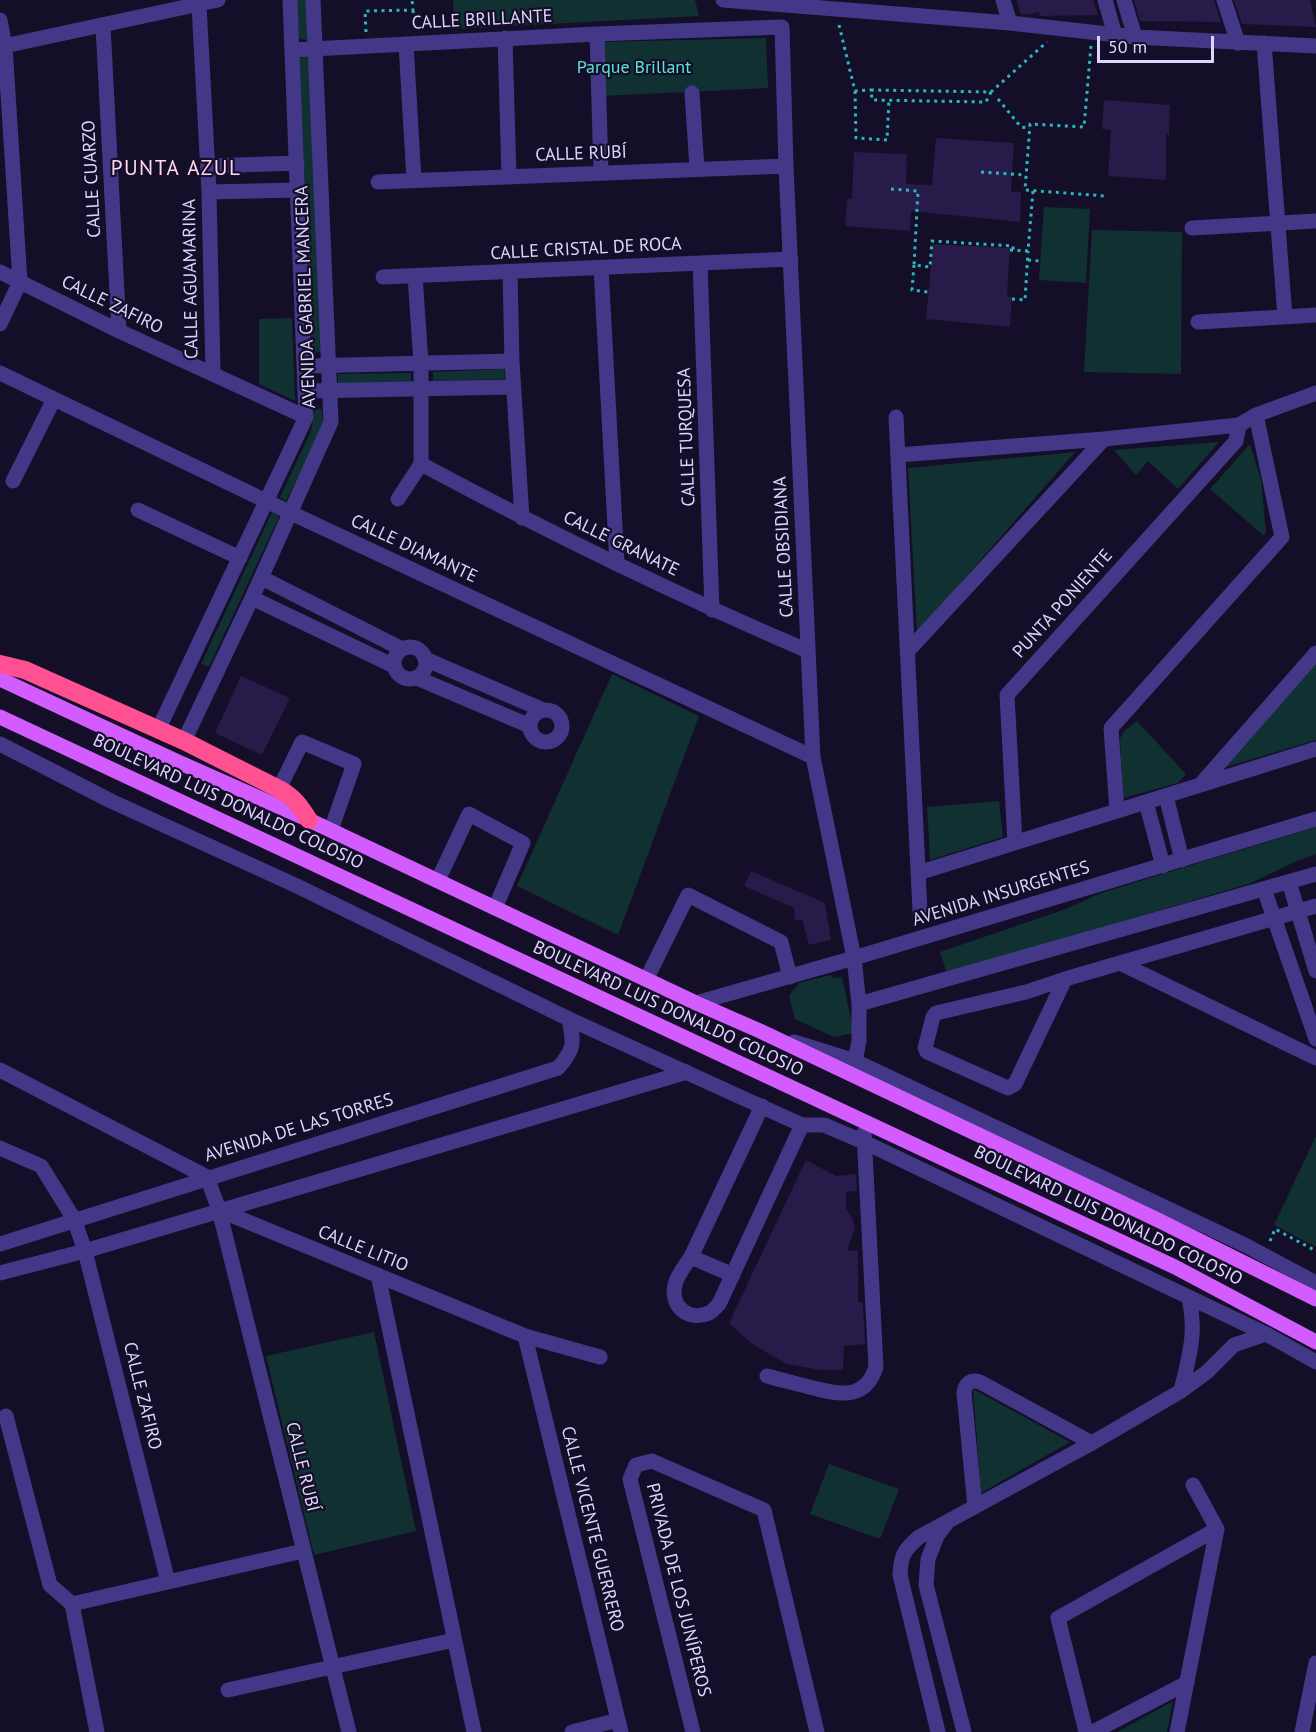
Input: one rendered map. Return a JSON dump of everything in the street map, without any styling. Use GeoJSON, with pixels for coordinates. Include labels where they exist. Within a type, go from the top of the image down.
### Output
{"type":"FeatureCollection","features":[{"type":"Feature","properties":{"kind":"highway"},"geometry":{"type":"LineString","coordinates":[[0,664],[26,670],[184,741],[290,794],[309,820]]}},
{"type":"Feature","properties":{"kind":"main road","name":"BOULEVARD LUIS DONALDO COLOSIO"},"geometry":{"type":"LineString","coordinates":[[0,679],[331,830],[760,1031],[1160,1221],[1316,1299]]}},
{"type":"Feature","properties":{"kind":"main road","name":"BOULEVARD LUIS DONALDO COLOSIO"},"geometry":{"type":"LineString","coordinates":[[0,717],[1175,1267],[1316,1342]]}},
{"type":"Feature","properties":{"kind":"street"},"geometry":{"type":"LineString","coordinates":[[3,46],[218,0]]}},
{"type":"Feature","properties":{"kind":"street","name":"AVENIDA GABRIEL MANCERA"},"geometry":{"type":"LineString","coordinates":[[158,730],[306,417],[290,0]]}},
{"type":"Feature","properties":{"kind":"street","name":"AVENIDA GABRIEL MANCERA"},"geometry":{"type":"LineString","coordinates":[[184,741],[262,578],[331,422],[313,0]]}},
{"type":"Feature","properties":{"kind":"street"},"geometry":{"type":"LineString","coordinates":[[723,0],[806,3],[835,9],[1010,23],[1135,37],[1316,46]]}},
{"type":"Feature","properties":{"kind":"street"},"geometry":{"type":"LineString","coordinates":[[907,0],[912,15]]}},
{"type":"Feature","properties":{"kind":"street"},"geometry":{"type":"LineString","coordinates":[[1003,0],[1010,23]]}},
{"type":"Feature","properties":{"kind":"street"},"geometry":{"type":"LineString","coordinates":[[1105,0],[1115,35]]}},
{"type":"Feature","properties":{"kind":"street"},"geometry":{"type":"LineString","coordinates":[[1124,0],[1135,37]]}},
{"type":"Feature","properties":{"kind":"street"},"geometry":{"type":"LineString","coordinates":[[1224,0],[1238,43]]}},
{"type":"Feature","properties":{"kind":"street","name":"CALLE AGUAMARINA"},"geometry":{"type":"LineString","coordinates":[[199,4],[209,192],[213,373]]}},
{"type":"Feature","properties":{"kind":"street"},"geometry":{"type":"LineString","coordinates":[[0,20],[20,282],[0,324]]}},
{"type":"Feature","properties":{"kind":"street","name":"CALLE CUARZO"},"geometry":{"type":"LineString","coordinates":[[103,26],[119,331]]}},
{"type":"Feature","properties":{"kind":"street","name":"CALLE BRILLANTE"},"geometry":{"type":"LineString","coordinates":[[293,50],[505,38],[782,27]]}},
{"type":"Feature","properties":{"kind":"street","name":"CALLE OBSIDIANA"},"geometry":{"type":"LineString","coordinates":[[782,27],[786,166],[813,758],[855,958],[860,1041],[855,1061]]}},
{"type":"Feature","properties":{"kind":"street"},"geometry":{"type":"LineString","coordinates":[[597,34],[601,173]]}},
{"type":"Feature","properties":{"kind":"street"},"geometry":{"type":"LineString","coordinates":[[505,38],[509,177]]}},
{"type":"Feature","properties":{"kind":"street"},"geometry":{"type":"LineString","coordinates":[[410,43],[414,180]]}},
{"type":"Feature","properties":{"kind":"street"},"geometry":{"type":"LineString","coordinates":[[1264,44],[1285,317]]}},
{"type":"Feature","properties":{"kind":"street"},"geometry":{"type":"LineString","coordinates":[[692,93],[697,170]]}},
{"type":"Feature","properties":{"kind":"street"},"geometry":{"type":"LineString","coordinates":[[208,166],[297,163]]}},
{"type":"Feature","properties":{"kind":"street","name":"CALLE RUBÍ"},"geometry":{"type":"LineString","coordinates":[[378,182],[786,166]]}},
{"type":"Feature","properties":{"kind":"street"},"geometry":{"type":"LineString","coordinates":[[209,192],[298,190]]}},
{"type":"Feature","properties":{"kind":"street"},"geometry":{"type":"LineString","coordinates":[[1192,228],[1316,221]]}},
{"type":"Feature","properties":{"kind":"street","name":"CALLE CRISTAL DE ROCA"},"geometry":{"type":"LineString","coordinates":[[383,277],[791,260]]}},
{"type":"Feature","properties":{"kind":"street","name":"CALLE TURQUESA"},"geometry":{"type":"LineString","coordinates":[[700,263],[712,610]]}},
{"type":"Feature","properties":{"kind":"street"},"geometry":{"type":"LineString","coordinates":[[601,268],[616,564]]}},
{"type":"Feature","properties":{"kind":"street","name":"CALLE ZAFIRO"},"geometry":{"type":"LineString","coordinates":[[0,272],[119,331],[306,417]]}},
{"type":"Feature","properties":{"kind":"street"},"geometry":{"type":"LineString","coordinates":[[510,272],[513,387],[522,518]]}},
{"type":"Feature","properties":{"kind":"street"},"geometry":{"type":"LineString","coordinates":[[398,499],[421,464],[421,363],[415,276]]}},
{"type":"Feature","properties":{"kind":"street"},"geometry":{"type":"LineString","coordinates":[[1198,322],[1316,315]]}},
{"type":"Feature","properties":{"kind":"street"},"geometry":{"type":"LineString","coordinates":[[304,366],[512,362]]}},
{"type":"Feature","properties":{"kind":"street","name":"CALLE DIAMANTE"},"geometry":{"type":"LineString","coordinates":[[0,373],[291,513],[813,758]]}},
{"type":"Feature","properties":{"kind":"street"},"geometry":{"type":"LineString","coordinates":[[306,391],[513,387]]}},
{"type":"Feature","properties":{"kind":"street"},"geometry":{"type":"LineString","coordinates":[[898,455],[1104,440],[1239,425],[1256,415],[1316,393]]}},
{"type":"Feature","properties":{"kind":"street"},"geometry":{"type":"LineString","coordinates":[[13,481],[54,399]]}},
{"type":"Feature","properties":{"kind":"street"},"geometry":{"type":"LineString","coordinates":[[1117,811],[1111,728],[1282,537],[1256,415]]}},
{"type":"Feature","properties":{"kind":"street"},"geometry":{"type":"LineString","coordinates":[[896,417],[920,911]]}},
{"type":"Feature","properties":{"kind":"street","name":"PUNTA PONIENTE"},"geometry":{"type":"LineString","coordinates":[[1015,843],[1007,695],[1236,441],[1239,425]]}},
{"type":"Feature","properties":{"kind":"street"},"geometry":{"type":"LineString","coordinates":[[907,652],[1104,440]]}},
{"type":"Feature","properties":{"kind":"street","name":"CALLE GRANATE"},"geometry":{"type":"LineString","coordinates":[[421,464],[522,518],[616,564],[712,610],[808,651]]}},
{"type":"Feature","properties":{"kind":"street"},"geometry":{"type":"LineString","coordinates":[[138,510],[240,558]]}},
{"type":"Feature","properties":{"kind":"street"},"geometry":{"type":"LineString","coordinates":[[262,578],[402,649],[416,648],[425,658],[557,714],[562,729],[552,740],[537,739],[532,734],[530,726],[532,719],[536,713],[543,710]]}},
{"type":"Feature","properties":{"kind":"street"},"geometry":{"type":"LineString","coordinates":[[252,598],[394,666]]}},
{"type":"Feature","properties":{"kind":"street"},"geometry":{"type":"LineString","coordinates":[[402,649],[395,656],[394,666],[402,677],[417,678],[530,726]]}},
{"type":"Feature","properties":{"kind":"street"},"geometry":{"type":"LineString","coordinates":[[1200,785],[1316,653]]}},
{"type":"Feature","properties":{"kind":"street"},"geometry":{"type":"LineString","coordinates":[[417,678],[426,666],[425,658]]}},
{"type":"Feature","properties":{"kind":"street"},"geometry":{"type":"LineString","coordinates":[[191,662],[216,674]]}},
{"type":"Feature","properties":{"kind":"street"},"geometry":{"type":"LineString","coordinates":[[279,789],[302,742],[354,764],[331,830]]}},
{"type":"Feature","properties":{"kind":"street"},"geometry":{"type":"LineString","coordinates":[[0,744],[111,801],[297,886],[569,1019],[802,1125],[824,1125],[864,1142],[1266,1334],[1316,1362]]}},
{"type":"Feature","properties":{"kind":"street"},"geometry":{"type":"LineString","coordinates":[[918,873],[1316,750]]}},
{"type":"Feature","properties":{"kind":"street"},"geometry":{"type":"LineString","coordinates":[[1166,796],[1182,860]]}},
{"type":"Feature","properties":{"kind":"street"},"geometry":{"type":"LineString","coordinates":[[1146,802],[1163,866]]}},
{"type":"Feature","properties":{"kind":"street"},"geometry":{"type":"LineString","coordinates":[[438,880],[469,814],[523,843],[495,908]]}},
{"type":"Feature","properties":{"kind":"street","name":"AVENIDA INSURGENTES"},"geometry":{"type":"LineString","coordinates":[[696,1003],[855,958],[1316,819]]}},
{"type":"Feature","properties":{"kind":"street"},"geometry":{"type":"LineString","coordinates":[[859,1004],[1316,874]]}},
{"type":"Feature","properties":{"kind":"street"},"geometry":{"type":"LineString","coordinates":[[1289,882],[1316,971]]}},
{"type":"Feature","properties":{"kind":"street"},"geometry":{"type":"LineString","coordinates":[[1264,889],[1316,1039]]}},
{"type":"Feature","properties":{"kind":"street"},"geometry":{"type":"LineString","coordinates":[[647,978],[688,896],[781,942],[790,977]]}},
{"type":"Feature","properties":{"kind":"street"},"geometry":{"type":"LineString","coordinates":[[1065,979],[1011,1087],[1008,1088],[927,1052],[925,1048],[936,1013],[1026,992],[1065,979],[1316,906]]}},
{"type":"Feature","properties":{"kind":"street"},"geometry":{"type":"LineString","coordinates":[[1120,963],[1316,1058]]}},
{"type":"Feature","properties":{"kind":"street","name":"AVENIDA DE LAS TORRES"},"geometry":{"type":"LineString","coordinates":[[0,1244],[558,1068],[571,1054],[572,1035],[569,1019]]}},
{"type":"Feature","properties":{"kind":"street"},"geometry":{"type":"LineString","coordinates":[[760,1031],[855,1061],[1245,1245],[1316,1282]]}},
{"type":"Feature","properties":{"kind":"street"},"geometry":{"type":"LineString","coordinates":[[0,1070],[207,1177],[219,1210]]}},
{"type":"Feature","properties":{"kind":"street"},"geometry":{"type":"LineString","coordinates":[[0,1273],[85,1251],[687,1072]]}},
{"type":"Feature","properties":{"kind":"street"},"geometry":{"type":"LineString","coordinates":[[762,1106],[691,1257],[677,1279],[674,1300],[679,1309],[690,1315],[709,1313],[719,1304],[802,1125]]}},
{"type":"Feature","properties":{"kind":"street"},"geometry":{"type":"LineString","coordinates":[[767,1376],[840,1394],[862,1389],[873,1379],[876,1367],[863,1121]]}},
{"type":"Feature","properties":{"kind":"street","name":"CALLE ZAFIRO"},"geometry":{"type":"LineString","coordinates":[[0,1148],[41,1166],[74,1220],[85,1251],[168,1582]]}},
{"type":"Feature","properties":{"kind":"street","name":"CALLE RUBÍ"},"geometry":{"type":"LineString","coordinates":[[219,1210],[349,1732]]}},
{"type":"Feature","properties":{"kind":"street","name":"CALLE LITIO"},"geometry":{"type":"LineString","coordinates":[[219,1210],[525,1336],[600,1357]]}},
{"type":"Feature","properties":{"kind":"street"},"geometry":{"type":"LineString","coordinates":[[691,1257],[733,1275]]}},
{"type":"Feature","properties":{"kind":"street"},"geometry":{"type":"LineString","coordinates":[[378,1275],[474,1732]]}},
{"type":"Feature","properties":{"kind":"street"},"geometry":{"type":"LineString","coordinates":[[1181,1391],[1194,1329],[1189,1298]]}},
{"type":"Feature","properties":{"kind":"street"},"geometry":{"type":"LineString","coordinates":[[938,1732],[900,1575],[901,1561],[906,1548],[919,1537],[1092,1443],[1181,1391],[1207,1372],[1234,1345],[1266,1334]]}},
{"type":"Feature","properties":{"kind":"street","name":"CALLE VICENTE GUERRERO"},"geometry":{"type":"LineString","coordinates":[[525,1336],[619,1726]]}},
{"type":"Feature","properties":{"kind":"street"},"geometry":{"type":"LineString","coordinates":[[975,1507],[964,1393],[969,1382],[974,1380],[980,1382],[1092,1443]]}},
{"type":"Feature","properties":{"kind":"street"},"geometry":{"type":"LineString","coordinates":[[6,1416],[50,1585],[72,1604],[97,1732]]}},
{"type":"Feature","properties":{"kind":"street","name":"PRIVADA DE LOS JUNÍPEROS"},"geometry":{"type":"LineString","coordinates":[[693,1732],[630,1479],[636,1465],[652,1461],[764,1510],[817,1732]]}},
{"type":"Feature","properties":{"kind":"street"},"geometry":{"type":"LineString","coordinates":[[1177,1732],[1217,1528],[1193,1485]]}},
{"type":"Feature","properties":{"kind":"street"},"geometry":{"type":"LineString","coordinates":[[948,1521],[937,1536],[928,1558],[926,1586],[964,1732]]}},
{"type":"Feature","properties":{"kind":"street"},"geometry":{"type":"LineString","coordinates":[[1086,1732],[1058,1618],[1217,1528]]}},
{"type":"Feature","properties":{"kind":"street"},"geometry":{"type":"LineString","coordinates":[[72,1604],[303,1551]]}},
{"type":"Feature","properties":{"kind":"street"},"geometry":{"type":"LineString","coordinates":[[228,1690],[454,1640]]}},
{"type":"Feature","properties":{"kind":"street"},"geometry":{"type":"LineString","coordinates":[[1302,1732],[1316,1663]]}},
{"type":"Feature","properties":{"kind":"street"},"geometry":{"type":"LineString","coordinates":[[1093,1732],[1186,1683]]}},
{"type":"Feature","properties":{"kind":"street"},"geometry":{"type":"LineString","coordinates":[[572,1732],[619,1726]]}},
{"type":"Feature","properties":{"kind":"path"},"geometry":{"type":"LineString","coordinates":[[410,43],[412,0]]}},
{"type":"Feature","properties":{"kind":"path"},"geometry":{"type":"LineString","coordinates":[[835,9],[855,90],[856,138],[887,140],[889,100]]}},
{"type":"Feature","properties":{"kind":"path"},"geometry":{"type":"LineString","coordinates":[[366,45],[366,11],[413,10]]}},
{"type":"Feature","properties":{"kind":"path"},"geometry":{"type":"LineString","coordinates":[[871,90],[872,100],[986,102],[991,92],[1062,29]]}},
{"type":"Feature","properties":{"kind":"path"},"geometry":{"type":"LineString","coordinates":[[1092,32],[1084,130],[1030,124],[1025,190],[1105,196]]}},
{"type":"Feature","properties":{"kind":"path"},"geometry":{"type":"LineString","coordinates":[[855,90],[991,92]]}},
{"type":"Feature","properties":{"kind":"path"},"geometry":{"type":"LineString","coordinates":[[998,99],[1021,128],[1030,128]]}},
{"type":"Feature","properties":{"kind":"path"},"geometry":{"type":"LineString","coordinates":[[981,172],[1026,175]]}},
{"type":"Feature","properties":{"kind":"path"},"geometry":{"type":"LineString","coordinates":[[891,189],[918,191],[912,290],[928,292]]}},
{"type":"Feature","properties":{"kind":"path"},"geometry":{"type":"LineString","coordinates":[[1012,299],[1025,300],[1033,191]]}},
{"type":"Feature","properties":{"kind":"path"},"geometry":{"type":"LineString","coordinates":[[914,265],[930,267],[932,241],[1013,246],[1012,250],[1029,251]]}},
{"type":"Feature","properties":{"kind":"path"},"geometry":{"type":"LineString","coordinates":[[1028,260],[1040,261]]}},
{"type":"Feature","properties":{"kind":"green space"},"geometry":{"type":"Polygon","coordinates":[[[297,0],[307,0],[308,38],[306,40],[299,38],[297,0]]]}},
{"type":"Feature","properties":{"kind":"green space"},"geometry":{"type":"Polygon","coordinates":[[[453,0],[695,0],[699,16],[455,29],[453,0]]]}},
{"type":"Feature","properties":{"kind":"green space","name":"Parque Brillant"},"geometry":{"type":"Polygon","coordinates":[[[766,38],[768,88],[603,96],[601,42],[766,38]]]}},
{"type":"Feature","properties":{"kind":"green space"},"geometry":{"type":"Polygon","coordinates":[[[302,56],[310,58],[321,351],[314,353],[312,351],[299,59],[302,56]]]}},
{"type":"Feature","properties":{"kind":"green space"},"geometry":{"type":"Polygon","coordinates":[[[1044,207],[1090,209],[1086,283],[1039,280],[1044,207]]]}},
{"type":"Feature","properties":{"kind":"green space"},"geometry":{"type":"Polygon","coordinates":[[[1092,230],[1182,232],[1181,374],[1084,372],[1092,230]]]}},
{"type":"Feature","properties":{"kind":"green space"},"geometry":{"type":"Polygon","coordinates":[[[292,318],[295,401],[259,384],[259,319],[292,318]]]}},
{"type":"Feature","properties":{"kind":"green space"},"geometry":{"type":"Polygon","coordinates":[[[504,369],[505,379],[433,381],[433,372],[504,369]]]}},
{"type":"Feature","properties":{"kind":"green space"},"geometry":{"type":"Polygon","coordinates":[[[411,373],[411,382],[338,384],[338,374],[411,373]]]}},
{"type":"Feature","properties":{"kind":"green space"},"geometry":{"type":"Polygon","coordinates":[[[315,409],[322,409],[321,431],[286,501],[280,497],[311,431],[315,409]]]}},
{"type":"Feature","properties":{"kind":"green space"},"geometry":{"type":"Polygon","coordinates":[[[1219,442],[1178,489],[1148,461],[1136,475],[1114,450],[1219,442]]]}},
{"type":"Feature","properties":{"kind":"green space"},"geometry":{"type":"Polygon","coordinates":[[[1250,444],[1261,480],[1266,532],[1264,536],[1210,489],[1250,444]]]}},
{"type":"Feature","properties":{"kind":"green space"},"geometry":{"type":"Polygon","coordinates":[[[1075,452],[917,633],[908,468],[1075,452]]]}},
{"type":"Feature","properties":{"kind":"green space"},"geometry":{"type":"Polygon","coordinates":[[[272,512],[279,517],[209,667],[201,664],[272,512]]]}},
{"type":"Feature","properties":{"kind":"green space"},"geometry":{"type":"Polygon","coordinates":[[[1316,664],[1316,740],[1223,768],[1316,664]]]}},
{"type":"Feature","properties":{"kind":"green space"},"geometry":{"type":"Polygon","coordinates":[[[612,674],[699,716],[618,935],[517,886],[612,674]]]}},
{"type":"Feature","properties":{"kind":"green space"},"geometry":{"type":"Polygon","coordinates":[[[1137,721],[1186,774],[1178,783],[1123,798],[1120,739],[1124,731],[1137,721]]]}},
{"type":"Feature","properties":{"kind":"green space"},"geometry":{"type":"Polygon","coordinates":[[[999,801],[1003,837],[930,860],[927,807],[999,801]]]}},
{"type":"Feature","properties":{"kind":"green space"},"geometry":{"type":"Polygon","coordinates":[[[1316,827],[1316,854],[1251,883],[947,974],[940,952],[1066,909],[1101,893],[1316,827]]]}},
{"type":"Feature","properties":{"kind":"green space"},"geometry":{"type":"Polygon","coordinates":[[[830,975],[834,978],[842,977],[854,1033],[834,1037],[795,1019],[789,996],[799,983],[830,975]]]}},
{"type":"Feature","properties":{"kind":"green space"},"geometry":{"type":"Polygon","coordinates":[[[1316,1136],[1316,1247],[1274,1225],[1316,1136]]]}},
{"type":"Feature","properties":{"kind":"green space"},"geometry":{"type":"Polygon","coordinates":[[[374,1332],[416,1531],[314,1555],[266,1356],[374,1332]]]}},
{"type":"Feature","properties":{"kind":"green space"},"geometry":{"type":"Polygon","coordinates":[[[973,1389],[1070,1442],[981,1493],[973,1389]]]}},
{"type":"Feature","properties":{"kind":"green space"},"geometry":{"type":"Polygon","coordinates":[[[829,1464],[899,1489],[880,1539],[810,1514],[829,1464]]]}},
{"type":"Feature","properties":{"kind":"green space"},"geometry":{"type":"Polygon","coordinates":[[[1173,1701],[1167,1732],[1117,1732],[1173,1701]]]}},
{"type":"Feature","properties":{"kind":"building"},"geometry":{"type":"Polygon","coordinates":[[[1016,0],[1093,0],[1098,15],[1040,16],[1039,12],[1021,14],[1016,0]]]}},
{"type":"Feature","properties":{"kind":"building"},"geometry":{"type":"Polygon","coordinates":[[[1134,0],[1214,0],[1221,22],[1140,21],[1134,0]]]}},
{"type":"Feature","properties":{"kind":"building"},"geometry":{"type":"Polygon","coordinates":[[[1234,0],[1310,0],[1316,27],[1242,24],[1234,0]]]}},
{"type":"Feature","properties":{"kind":"building"},"geometry":{"type":"Polygon","coordinates":[[[1104,100],[1170,105],[1169,135],[1166,134],[1166,180],[1108,176],[1111,130],[1102,129],[1104,100]]]}},
{"type":"Feature","properties":{"kind":"building"},"geometry":{"type":"Polygon","coordinates":[[[936,138],[1014,143],[1011,192],[1021,192],[1020,222],[911,211],[910,231],[845,226],[847,199],[852,199],[854,152],[907,154],[906,184],[932,185],[936,138]]]}},
{"type":"Feature","properties":{"kind":"building"},"geometry":{"type":"Polygon","coordinates":[[[933,244],[1010,248],[1007,297],[1012,297],[1010,327],[926,319],[933,244]]]}},
{"type":"Feature","properties":{"kind":"building"},"geometry":{"type":"Polygon","coordinates":[[[241,676],[290,698],[262,755],[215,733],[241,676]]]}},
{"type":"Feature","properties":{"kind":"building"},"geometry":{"type":"Polygon","coordinates":[[[751,871],[825,903],[831,940],[809,945],[802,920],[795,920],[794,908],[744,886],[751,871]]]}},
{"type":"Feature","properties":{"kind":"building"},"geometry":{"type":"Polygon","coordinates":[[[806,1160],[836,1176],[856,1174],[857,1191],[846,1192],[846,1209],[855,1227],[847,1251],[858,1250],[858,1302],[863,1303],[865,1344],[844,1346],[843,1370],[820,1370],[786,1364],[751,1343],[729,1323],[806,1160]]]}},
{"type":"Feature","properties":{"kind":"district","name":"PUNTA AZUL"},"geometry":{"type":"Point","coordinates":[176,169]}}]}
